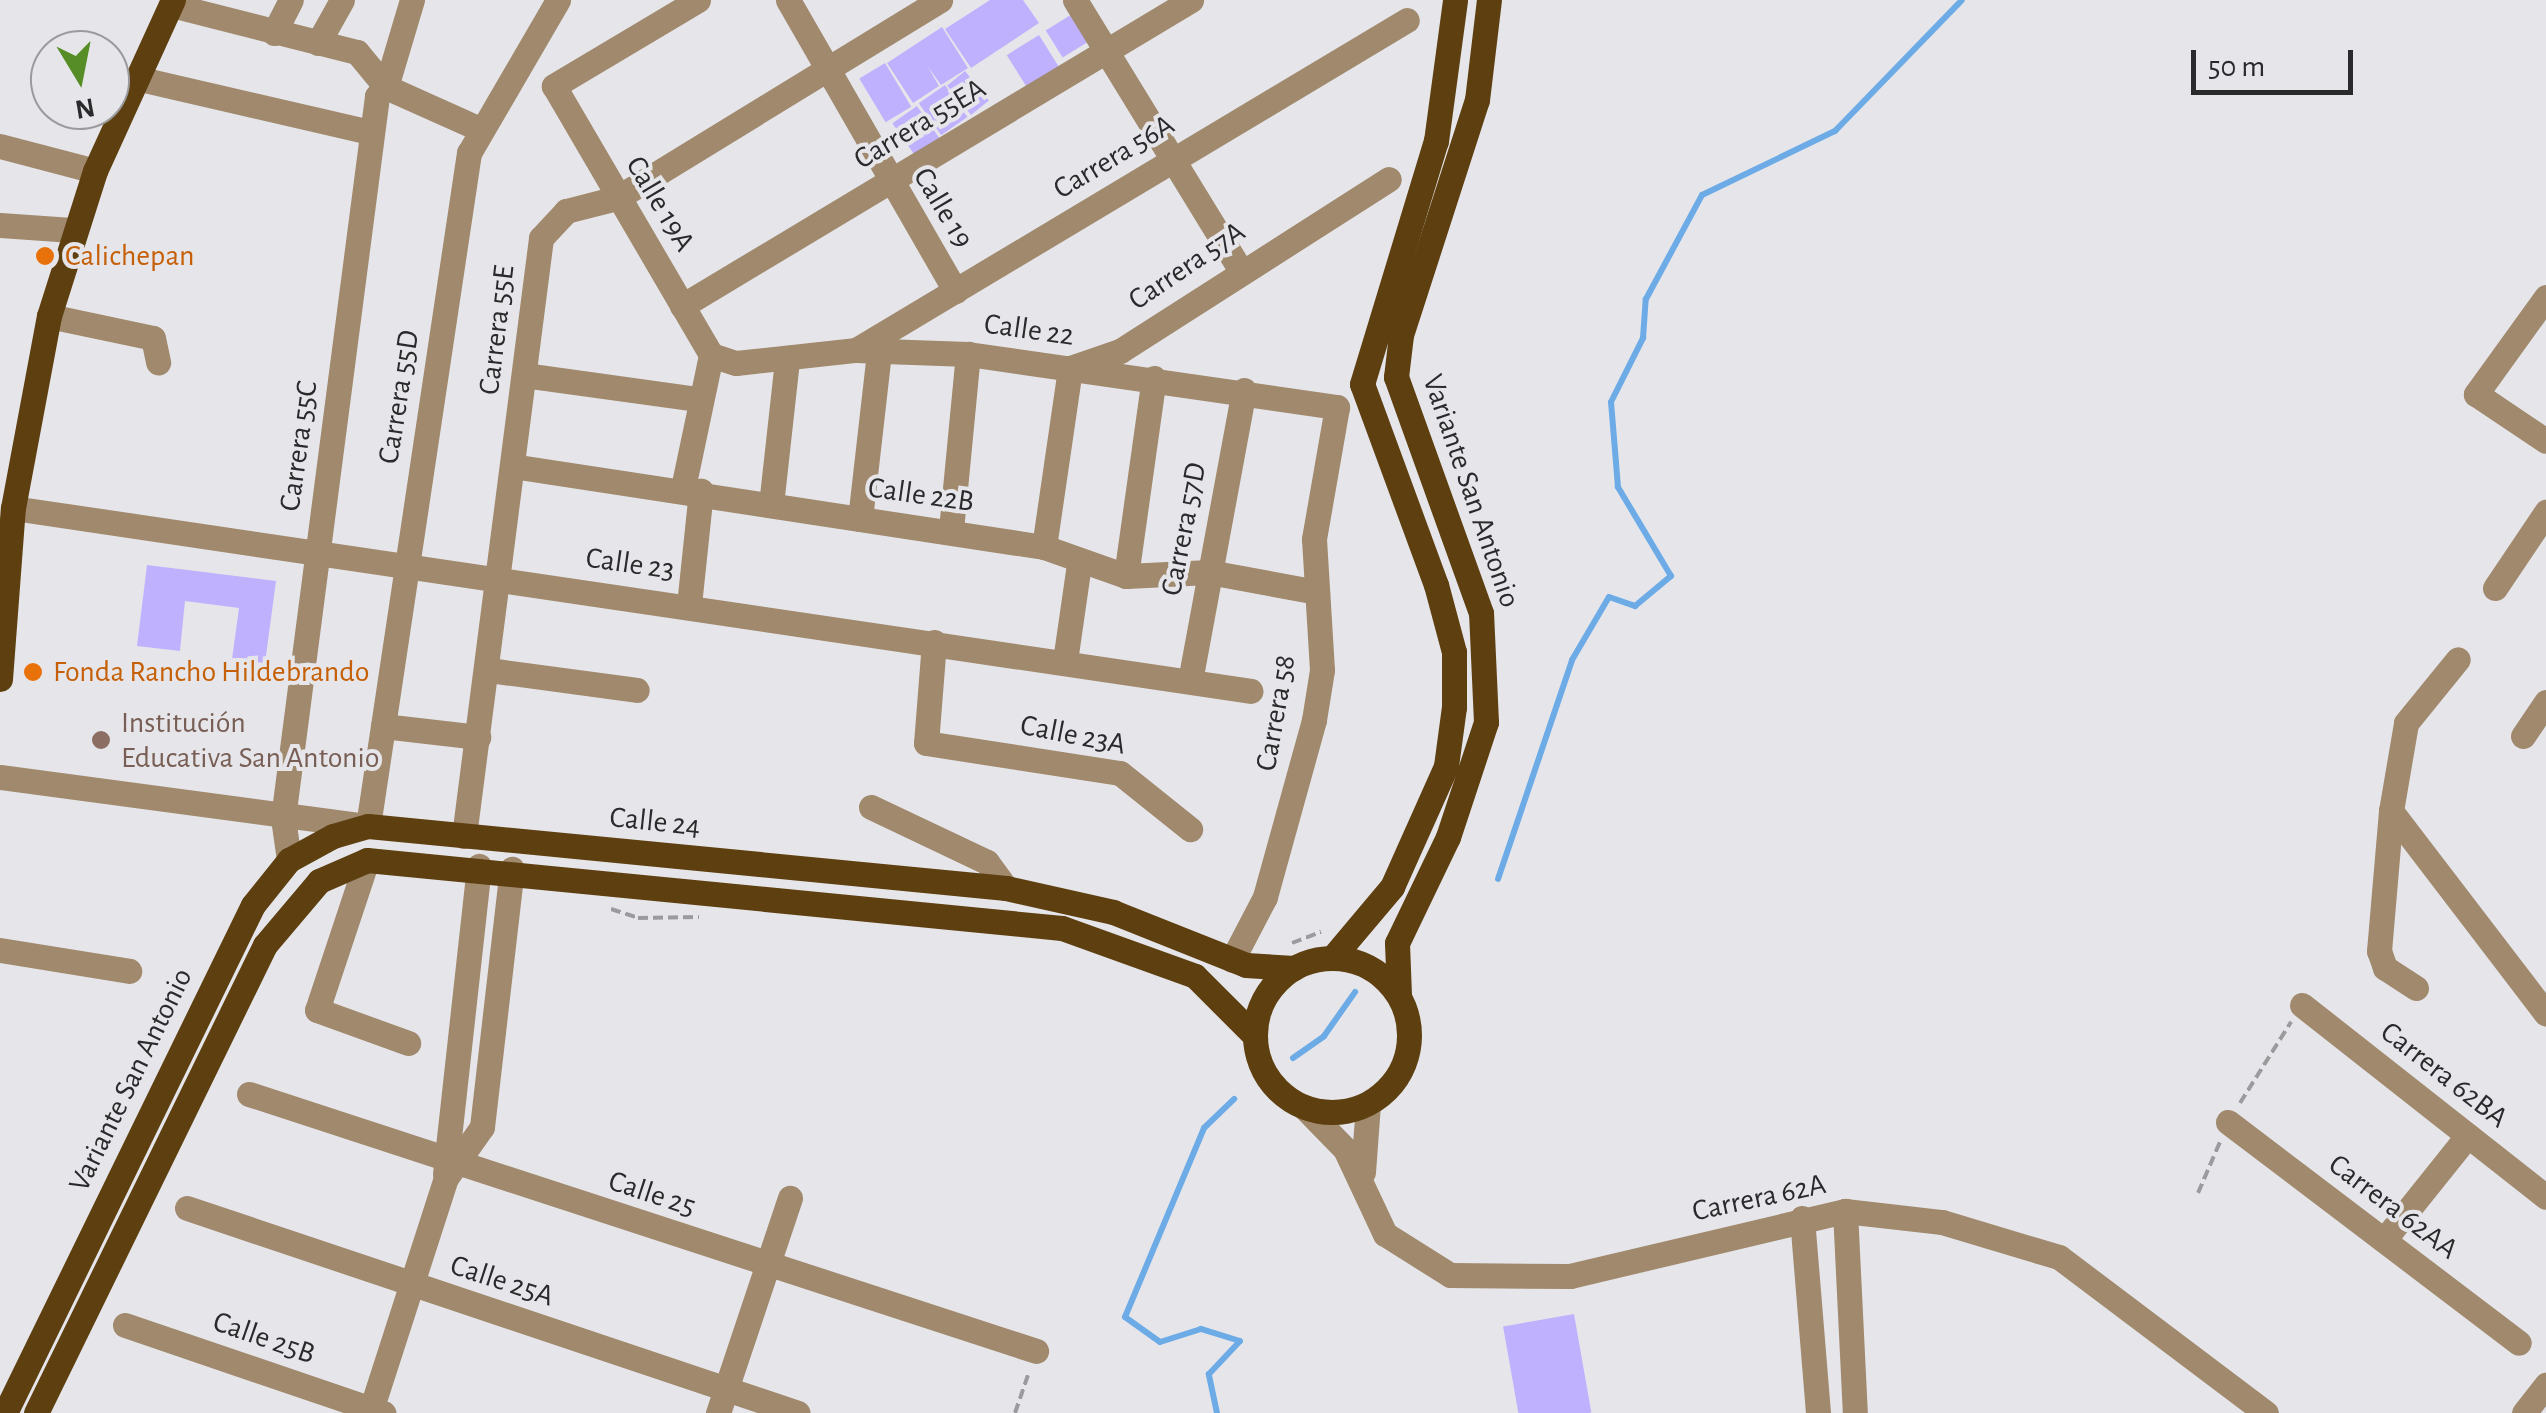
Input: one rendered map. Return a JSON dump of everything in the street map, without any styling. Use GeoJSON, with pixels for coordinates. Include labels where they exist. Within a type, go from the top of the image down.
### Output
{"type":"FeatureCollection","features":[{"type":"Feature","properties":{"kind":"main road"},"geometry":{"type":"LineString","coordinates":[[1333,957],[1392,887],[1446,766],[1454,706],[1454,652],[1436,585],[1362,384],[1436,142],[1455,0]]}},
{"type":"Feature","properties":{"kind":"main road","name":"Variante San Antonio"},"geometry":{"type":"LineString","coordinates":[[1368,1104],[1407,1056],[1397,943],[1454,821],[1486,722],[1481,612],[1396,376],[1400,334],[1477,100],[1489,0]]}},
{"type":"Feature","properties":{"kind":"main road"},"geometry":{"type":"LineString","coordinates":[[0,679],[7,507],[49,316],[72,230],[95,171],[172,3]]}},
{"type":"Feature","properties":{"kind":"main road","name":"Variante San Antonio"},"geometry":{"type":"LineString","coordinates":[[4,1413],[253,905],[289,860],[368,826]]}},
{"type":"Feature","properties":{"kind":"main road","name":"Calle 24"},"geometry":{"type":"LineString","coordinates":[[368,826],[1006,888],[1113,912],[1232,960],[1294,968]]}},
{"type":"Feature","properties":{"kind":"main road","name":"Variante San Antonio"},"geometry":{"type":"LineString","coordinates":[[36,1413],[265,945],[318,881],[368,860]]}},
{"type":"Feature","properties":{"kind":"main road","name":"Calle 24"},"geometry":{"type":"LineString","coordinates":[[368,860],[480,866],[1062,928],[1195,976],[1254,1035]]}},
{"type":"Feature","properties":{"kind":"main road"},"geometry":{"type":"LineString","coordinates":[[1368,1104],[1336,1112],[1304,1107],[1273,1086],[1254,1035],[1264,996],[1294,968],[1333,957],[1371,968],[1399,995]]}},
{"type":"Feature","properties":{"kind":"street"},"geometry":{"type":"LineString","coordinates":[[274,32],[291,0]]}},
{"type":"Feature","properties":{"kind":"street"},"geometry":{"type":"LineString","coordinates":[[318,43],[342,0]]}},
{"type":"Feature","properties":{"kind":"street","name":"Carrera 55C"},"geometry":{"type":"LineString","coordinates":[[289,860],[283,818],[370,132],[412,0]]}},
{"type":"Feature","properties":{"kind":"street","name":"Carrera 55D"},"geometry":{"type":"LineString","coordinates":[[368,826],[406,568],[480,129],[558,0]]}},
{"type":"Feature","properties":{"kind":"street","name":"Calle 19A"},"geometry":{"type":"LineString","coordinates":[[698,0],[554,86],[711,355]]}},
{"type":"Feature","properties":{"kind":"street","name":"Calle 19"},"geometry":{"type":"LineString","coordinates":[[788,0],[955,291]]}},
{"type":"Feature","properties":{"kind":"street","name":"Carrera 55E"},"geometry":{"type":"LineString","coordinates":[[464,836],[489,670],[541,238],[566,211],[617,198],[940,0]]}},
{"type":"Feature","properties":{"kind":"street"},"geometry":{"type":"LineString","coordinates":[[1076,0],[1239,268]]}},
{"type":"Feature","properties":{"kind":"street","name":"Carrera 55EA"},"geometry":{"type":"LineString","coordinates":[[682,306],[1191,0]]}},
{"type":"Feature","properties":{"kind":"street"},"geometry":{"type":"LineString","coordinates":[[172,3],[222,9],[274,32],[356,52],[386,87],[480,129]]}},
{"type":"Feature","properties":{"kind":"street","name":"Carrera 56A"},"geometry":{"type":"LineString","coordinates":[[868,352],[955,291],[1406,20]]}},
{"type":"Feature","properties":{"kind":"street"},"geometry":{"type":"LineString","coordinates":[[136,78],[370,132]]}},
{"type":"Feature","properties":{"kind":"street"},"geometry":{"type":"LineString","coordinates":[[0,146],[95,171]]}},
{"type":"Feature","properties":{"kind":"street","name":"Carrera 57A"},"geometry":{"type":"LineString","coordinates":[[1070,368],[1120,351],[1239,268],[1389,179]]}},
{"type":"Feature","properties":{"kind":"street"},"geometry":{"type":"LineString","coordinates":[[0,225],[72,230]]}},
{"type":"Feature","properties":{"kind":"street"},"geometry":{"type":"LineString","coordinates":[[2546,297],[2476,394],[2546,441]]}},
{"type":"Feature","properties":{"kind":"street"},"geometry":{"type":"LineString","coordinates":[[49,316],[153,338],[158,362]]}},
{"type":"Feature","properties":{"kind":"street"},"geometry":{"type":"LineString","coordinates":[[860,520],[868,352]]}},
{"type":"Feature","properties":{"kind":"street","name":"Calle 22"},"geometry":{"type":"LineString","coordinates":[[711,355],[787,360],[868,352],[968,354],[1244,390],[1337,407]]}},
{"type":"Feature","properties":{"kind":"street"},"geometry":{"type":"LineString","coordinates":[[951,530],[968,354]]}},
{"type":"Feature","properties":{"kind":"street"},"geometry":{"type":"LineString","coordinates":[[689,605],[696,399],[711,355]]}},
{"type":"Feature","properties":{"kind":"street"},"geometry":{"type":"LineString","coordinates":[[771,505],[787,360]]}},
{"type":"Feature","properties":{"kind":"street"},"geometry":{"type":"LineString","coordinates":[[1044,546],[1070,368]]}},
{"type":"Feature","properties":{"kind":"street"},"geometry":{"type":"LineString","coordinates":[[524,376],[696,399]]}},
{"type":"Feature","properties":{"kind":"street"},"geometry":{"type":"LineString","coordinates":[[1126,576],[1154,378]]}},
{"type":"Feature","properties":{"kind":"street","name":"Carrera 57D"},"geometry":{"type":"LineString","coordinates":[[1190,681],[1244,390]]}},
{"type":"Feature","properties":{"kind":"street","name":"Carrera 58"},"geometry":{"type":"LineString","coordinates":[[1232,960],[1265,897],[1314,720],[1322,670],[1314,539],[1337,407]]}},
{"type":"Feature","properties":{"kind":"street","name":"Calle 22B"},"geometry":{"type":"LineString","coordinates":[[512,466],[692,490],[860,520],[1044,546],[1079,564],[1126,576],[1209,572],[1317,592]]}},
{"type":"Feature","properties":{"kind":"street","name":"Calle 23"},"geometry":{"type":"LineString","coordinates":[[7,507],[1251,691]]}},
{"type":"Feature","properties":{"kind":"street"},"geometry":{"type":"LineString","coordinates":[[2495,588],[2546,512]]}},
{"type":"Feature","properties":{"kind":"street"},"geometry":{"type":"LineString","coordinates":[[1065,661],[1079,564]]}},
{"type":"Feature","properties":{"kind":"street","name":"Calle 23A"},"geometry":{"type":"LineString","coordinates":[[934,642],[926,743],[1130,776],[1190,829]]}},
{"type":"Feature","properties":{"kind":"street"},"geometry":{"type":"LineString","coordinates":[[2416,988],[2385,968],[2378,940],[2391,811],[2406,724],[2458,659]]}},
{"type":"Feature","properties":{"kind":"street"},"geometry":{"type":"LineString","coordinates":[[489,670],[637,690]]}},
{"type":"Feature","properties":{"kind":"street"},"geometry":{"type":"LineString","coordinates":[[2524,736],[2546,702]]}},
{"type":"Feature","properties":{"kind":"street"},"geometry":{"type":"LineString","coordinates":[[383,726],[478,737]]}},
{"type":"Feature","properties":{"kind":"street","name":"Calle 24"},"geometry":{"type":"LineString","coordinates":[[0,778],[283,818],[368,826]]}},
{"type":"Feature","properties":{"kind":"street"},"geometry":{"type":"LineString","coordinates":[[871,807],[987,862],[1006,888]]}},
{"type":"Feature","properties":{"kind":"street"},"geometry":{"type":"LineString","coordinates":[[2391,811],[2546,1014]]}},
{"type":"Feature","properties":{"kind":"street"},"geometry":{"type":"LineString","coordinates":[[368,860],[317,1010],[408,1043]]}},
{"type":"Feature","properties":{"kind":"street"},"geometry":{"type":"LineString","coordinates":[[450,1168],[480,866]]}},
{"type":"Feature","properties":{"kind":"street"},"geometry":{"type":"LineString","coordinates":[[375,1412],[409,1285],[450,1168],[487,1096],[512,870]]}},
{"type":"Feature","properties":{"kind":"street"},"geometry":{"type":"LineString","coordinates":[[0,950],[129,972]]}},
{"type":"Feature","properties":{"kind":"street","name":"Carrera 62BA"},"geometry":{"type":"LineString","coordinates":[[2302,1004],[2546,1197]]}},
{"type":"Feature","properties":{"kind":"street","name":"Calle 25"},"geometry":{"type":"LineString","coordinates":[[249,1094],[450,1168],[1036,1352]]}},
{"type":"Feature","properties":{"kind":"street"},"geometry":{"type":"LineString","coordinates":[[1367,1196],[1368,1104]]}},
{"type":"Feature","properties":{"kind":"street","name":"Carrera 62A"},"geometry":{"type":"LineString","coordinates":[[1304,1107],[1345,1149],[1367,1196],[1406,1254],[1450,1275],[1500,1281],[1570,1276],[1802,1218],[1845,1212],[1942,1222],[2059,1257],[2266,1413]]}},
{"type":"Feature","properties":{"kind":"street","name":"Carrera 62AA"},"geometry":{"type":"LineString","coordinates":[[2228,1122],[2519,1343]]}},
{"type":"Feature","properties":{"kind":"street"},"geometry":{"type":"LineString","coordinates":[[2384,1240],[2468,1135]]}},
{"type":"Feature","properties":{"kind":"street"},"geometry":{"type":"LineString","coordinates":[[722,1401],[790,1198]]}},
{"type":"Feature","properties":{"kind":"street","name":"Calle 25A"},"geometry":{"type":"LineString","coordinates":[[187,1208],[722,1401],[798,1413]]}},
{"type":"Feature","properties":{"kind":"street"},"geometry":{"type":"LineString","coordinates":[[1845,1212],[1855,1413]]}},
{"type":"Feature","properties":{"kind":"street"},"geometry":{"type":"LineString","coordinates":[[1802,1218],[1818,1413]]}},
{"type":"Feature","properties":{"kind":"street","name":"Calle 25B"},"geometry":{"type":"LineString","coordinates":[[125,1325],[375,1412]]}},
{"type":"Feature","properties":{"kind":"street"},"geometry":{"type":"LineString","coordinates":[[2524,1413],[2546,1385]]}},
{"type":"Feature","properties":{"kind":"path"},"geometry":{"type":"LineString","coordinates":[[2198,1193],[2228,1122],[2302,1004]]}},
{"type":"Feature","properties":{"kind":"path"},"geometry":{"type":"LineString","coordinates":[[1016,1413],[1036,1352]]}},
{"type":"Feature","properties":{"kind":"building"},"geometry":{"type":"Polygon","coordinates":[[[990,0],[1023,0],[1039,23],[971,68],[945,29],[990,0]]]}},
{"type":"Feature","properties":{"kind":"building"},"geometry":{"type":"Polygon","coordinates":[[[1072,14],[1089,41],[1063,58],[1046,30],[1072,14]]]}},
{"type":"Feature","properties":{"kind":"building"},"geometry":{"type":"Polygon","coordinates":[[[942,27],[968,68],[941,85],[928,67],[939,86],[913,103],[887,63],[942,27]]]}},
{"type":"Feature","properties":{"kind":"building"},"geometry":{"type":"Polygon","coordinates":[[[1039,35],[1060,69],[1028,89],[1007,55],[1039,35]]]}},
{"type":"Feature","properties":{"kind":"building"},"geometry":{"type":"Polygon","coordinates":[[[885,63],[911,107],[886,122],[859,78],[885,63]]]}},
{"type":"Feature","properties":{"kind":"building"},"geometry":{"type":"Polygon","coordinates":[[[965,71],[989,101],[971,115],[947,85],[965,71]]]}},
{"type":"Feature","properties":{"kind":"building"},"geometry":{"type":"Polygon","coordinates":[[[945,85],[967,117],[941,135],[919,103],[945,85]]]}},
{"type":"Feature","properties":{"kind":"building"},"geometry":{"type":"Polygon","coordinates":[[[917,106],[939,138],[915,155],[892,123],[917,106]]]}},
{"type":"Feature","properties":{"kind":"building"},"geometry":{"type":"Polygon","coordinates":[[[147,565],[276,581],[265,663],[232,659],[239,608],[185,601],[180,651],[137,646],[147,565]]]}},
{"type":"Feature","properties":{"kind":"building"},"geometry":{"type":"Polygon","coordinates":[[[1574,1314],[1591,1412],[1518,1413],[1503,1327],[1574,1314]]]}},
{"type":"Feature","properties":{"kind":"waterway"},"geometry":{"type":"LineString","coordinates":[[1498,879],[1572,660],[1609,597],[1635,606],[1671,576],[1618,487],[1611,402],[1643,338],[1646,299],[1702,195],[1835,131],[1962,0]]}},
{"type":"Feature","properties":{"kind":"waterway"},"geometry":{"type":"LineString","coordinates":[[1293,1058],[1324,1036],[1355,992]]}},
{"type":"Feature","properties":{"kind":"waterway"},"geometry":{"type":"LineString","coordinates":[[1217,1413],[1209,1374],[1240,1341],[1201,1329],[1160,1342],[1125,1317],[1204,1128],[1234,1099]]}},
{"type":"Feature","properties":{"kind":"place","name":"Calichepan"},"geometry":{"type":"Point","coordinates":[45,256]}},
{"type":"Feature","properties":{"kind":"place","name":"Fonda Rancho Hildebrando"},"geometry":{"type":"Point","coordinates":[33,672]}},
{"type":"Feature","properties":{"kind":"place","name":"Institución Educativa San Antonio"},"geometry":{"type":"Point","coordinates":[101,740]}}]}
